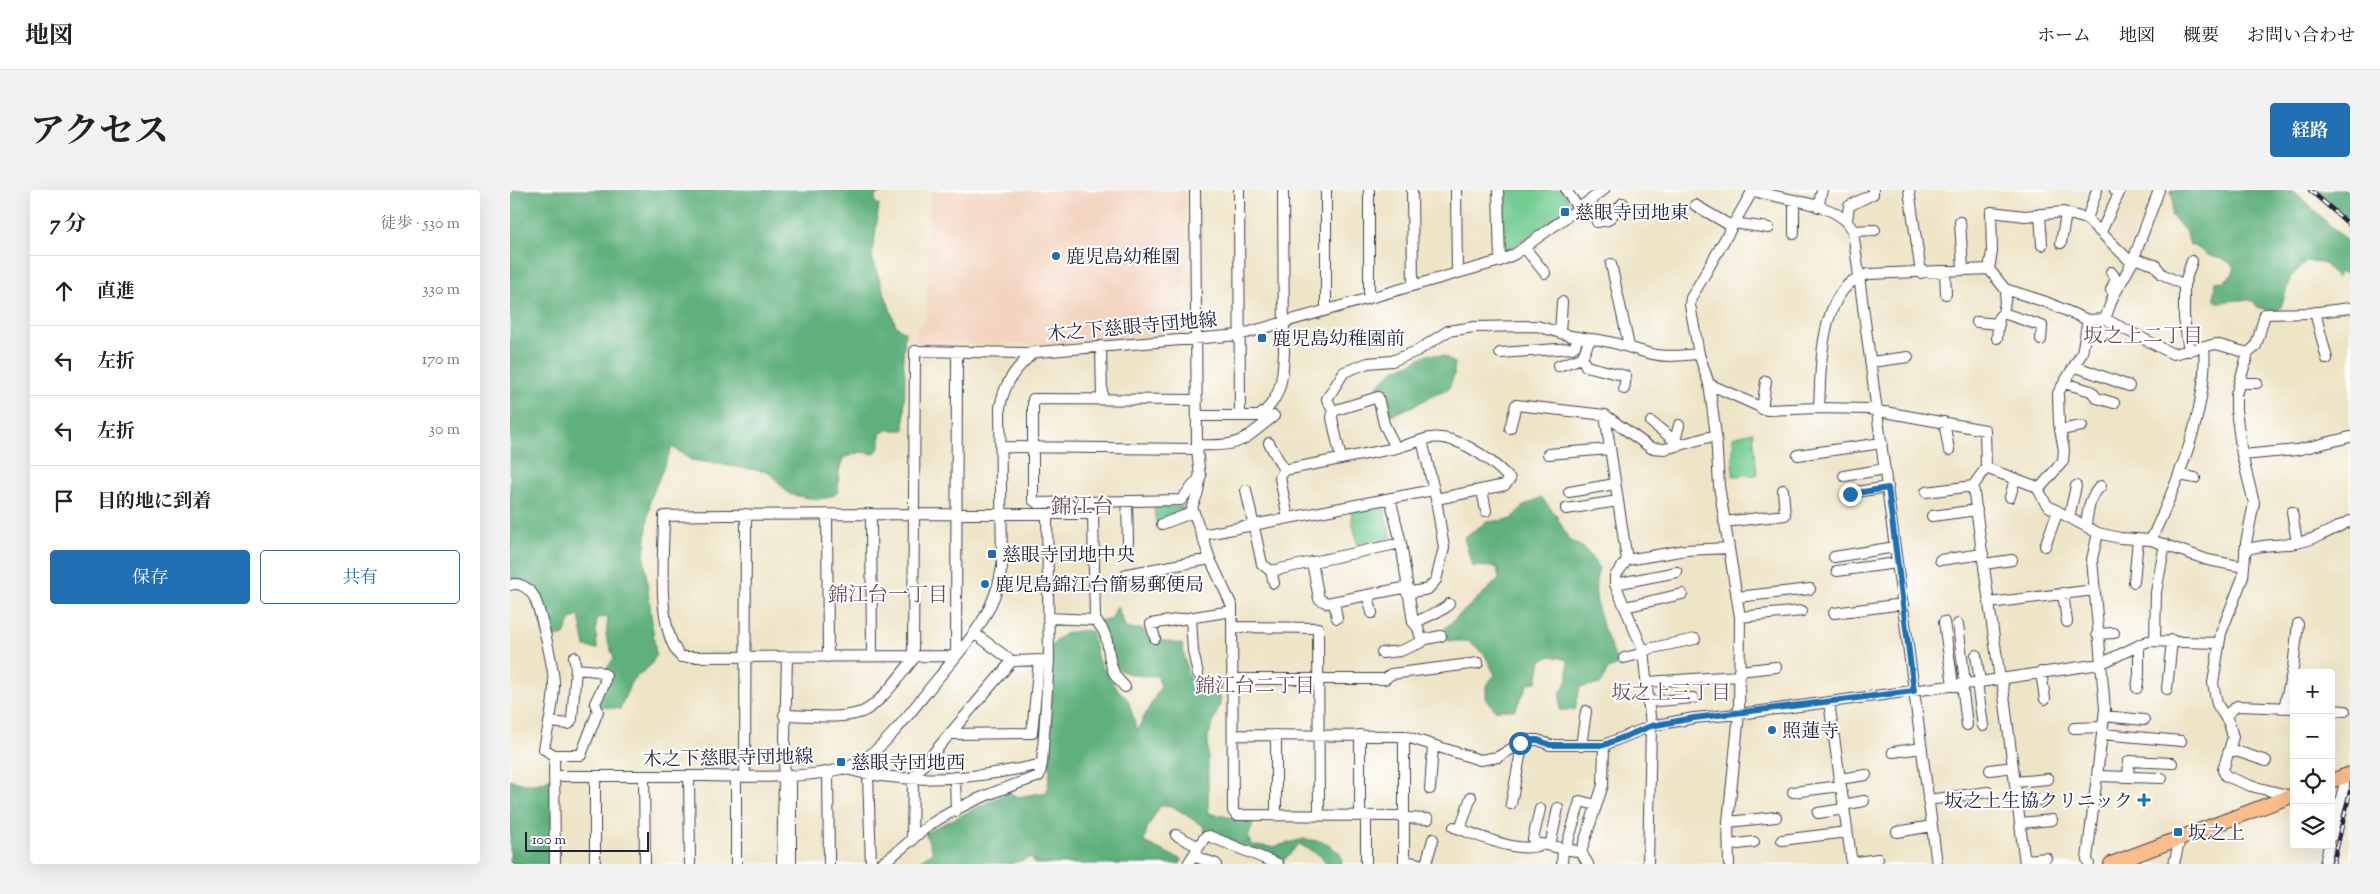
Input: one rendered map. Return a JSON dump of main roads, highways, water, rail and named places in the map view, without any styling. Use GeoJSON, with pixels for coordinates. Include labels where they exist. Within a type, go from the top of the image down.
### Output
{"type":"FeatureCollection","features":[{"type":"Feature","properties":{"kind":"main road"},"geometry":{"type":"LineString","coordinates":[[2111,864],[2135,859],[2180,838],[2290,797]]}},
{"type":"Feature","properties":{"kind":"railway"},"geometry":{"type":"LineString","coordinates":[[2310,190],[2350,225]]}},
{"type":"Feature","properties":{"kind":"railway"},"geometry":{"type":"LineString","coordinates":[[2333,864],[2350,792]]}},
{"type":"Feature","properties":{"kind":"place","name":"慈眼寺団地東"},"geometry":{"type":"Point","coordinates":[1565,212]}},
{"type":"Feature","properties":{"kind":"place","name":"鹿児島幼稚園"},"geometry":{"type":"Point","coordinates":[1056,256]}},
{"type":"Feature","properties":{"kind":"place","name":"鹿児島幼稚園前"},"geometry":{"type":"Point","coordinates":[1262,338]}},
{"type":"Feature","properties":{"kind":"place","name":"慈眼寺団地中央"},"geometry":{"type":"Point","coordinates":[992,554]}},
{"type":"Feature","properties":{"kind":"place","name":"鹿児島錦江台簡易郵便局"},"geometry":{"type":"Point","coordinates":[985,584]}},
{"type":"Feature","properties":{"kind":"place","name":"照蓮寺"},"geometry":{"type":"Point","coordinates":[1772,730]}},
{"type":"Feature","properties":{"kind":"place","name":"慈眼寺団地西"},"geometry":{"type":"Point","coordinates":[841,762]}},
{"type":"Feature","properties":{"kind":"place","name":"坂之上生協クリニック"},"geometry":{"type":"Point","coordinates":[2144,800]}},
{"type":"Feature","properties":{"kind":"place","name":"坂之上"},"geometry":{"type":"Point","coordinates":[2178,832]}},
{"type":"Feature","properties":{"kind":"district","name":"坂之上二丁目"},"geometry":{"type":"Point","coordinates":[2143,335]}},
{"type":"Feature","properties":{"kind":"district","name":"錦江台"},"geometry":{"type":"Point","coordinates":[1082,506]}},
{"type":"Feature","properties":{"kind":"district","name":"錦江台一丁目"},"geometry":{"type":"Point","coordinates":[888,594]}},
{"type":"Feature","properties":{"kind":"district","name":"錦江台二丁目"},"geometry":{"type":"Point","coordinates":[1255,685]}},
{"type":"Feature","properties":{"kind":"district","name":"坂之上三丁目"},"geometry":{"type":"Point","coordinates":[1671,692]}}]}
